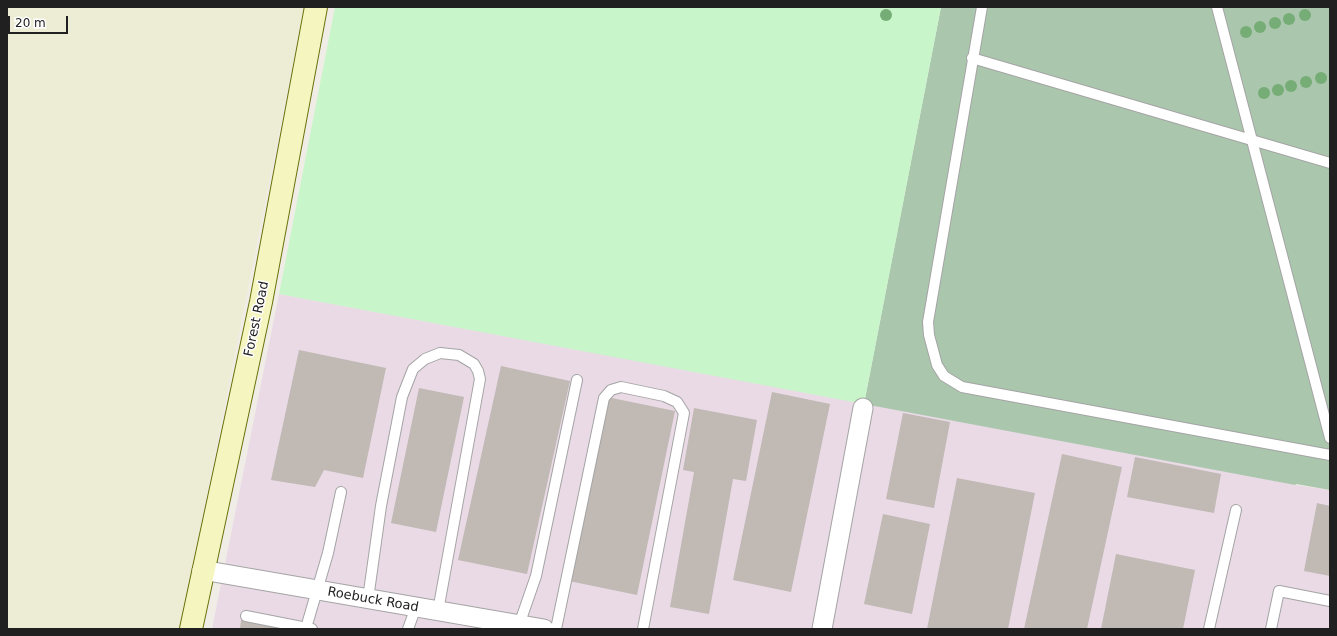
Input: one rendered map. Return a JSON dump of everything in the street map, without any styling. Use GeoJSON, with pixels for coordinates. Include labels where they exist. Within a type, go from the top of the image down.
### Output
{"type":"FeatureCollection","features":[{"type":"Feature","properties":{"kind":"street","name":"Forest Road"},"geometry":{"type":"LineString","coordinates":[[191,629],[202,570],[261,302],[316,7]]}},
{"type":"Feature","properties":{"kind":"street"},"geometry":{"type":"LineString","coordinates":[[822,629],[863,408]]}},
{"type":"Feature","properties":{"kind":"street","name":"Roebuck Road"},"geometry":{"type":"LineString","coordinates":[[202,570],[544,629]]}},
{"type":"Feature","properties":{"kind":"lane"},"geometry":{"type":"LineString","coordinates":[[982,7],[972,58],[928,322],[929,335],[937,365],[944,376],[962,387],[1330,455]]}},
{"type":"Feature","properties":{"kind":"lane"},"geometry":{"type":"LineString","coordinates":[[1217,7],[1330,438]]}},
{"type":"Feature","properties":{"kind":"lane"},"geometry":{"type":"LineString","coordinates":[[972,58],[1330,163]]}},
{"type":"Feature","properties":{"kind":"lane"},"geometry":{"type":"LineString","coordinates":[[368,599],[380,506],[402,398],[414,369],[425,359],[440,353],[459,355],[474,364],[480,379],[438,611]]}},
{"type":"Feature","properties":{"kind":"lane"},"geometry":{"type":"LineString","coordinates":[[519,625],[536,576],[577,380]]}},
{"type":"Feature","properties":{"kind":"lane"},"geometry":{"type":"LineString","coordinates":[[556,629],[604,398],[611,390],[621,387],[664,396],[677,402],[684,413],[643,629]]}},
{"type":"Feature","properties":{"kind":"lane"},"geometry":{"type":"LineString","coordinates":[[246,616],[309,628],[317,590],[328,553],[341,492]]}},
{"type":"Feature","properties":{"kind":"lane"},"geometry":{"type":"LineString","coordinates":[[1209,629],[1236,510]]}},
{"type":"Feature","properties":{"kind":"lane"},"geometry":{"type":"LineString","coordinates":[[1271,629],[1279,591],[1330,601]]}},
{"type":"Feature","properties":{"kind":"lane"},"geometry":{"type":"LineString","coordinates":[[408,629],[416,607]]}},
{"type":"Feature","properties":{"kind":"shaded area"},"geometry":{"type":"Polygon","coordinates":[[[279,294],[1059,439],[1295,485],[1330,490],[1330,629],[212,629],[279,294]]]}},
{"type":"Feature","properties":{"kind":"green space"},"geometry":{"type":"Polygon","coordinates":[[[7,7],[304,7],[180,629],[7,629],[7,7]]]}},
{"type":"Feature","properties":{"kind":"green space"},"geometry":{"type":"Polygon","coordinates":[[[335,7],[941,7],[864,404],[279,294],[335,7]]]}},
{"type":"Feature","properties":{"kind":"green space"},"geometry":{"type":"Polygon","coordinates":[[[941,7],[1330,7],[1330,490],[1295,485],[864,404],[941,7]]]}},
{"type":"Feature","properties":{"kind":"building"},"geometry":{"type":"Polygon","coordinates":[[[299,350],[386,368],[363,478],[324,470],[315,487],[271,480],[299,350]]]}},
{"type":"Feature","properties":{"kind":"building"},"geometry":{"type":"Polygon","coordinates":[[[501,366],[570,381],[527,574],[458,560],[501,366]]]}},
{"type":"Feature","properties":{"kind":"building"},"geometry":{"type":"Polygon","coordinates":[[[419,388],[464,397],[436,532],[391,523],[419,388]]]}},
{"type":"Feature","properties":{"kind":"building"},"geometry":{"type":"Polygon","coordinates":[[[772,392],[830,404],[791,592],[733,580],[772,392]]]}},
{"type":"Feature","properties":{"kind":"building"},"geometry":{"type":"Polygon","coordinates":[[[607,397],[675,411],[637,595],[569,581],[607,397]]]}},
{"type":"Feature","properties":{"kind":"building"},"geometry":{"type":"Polygon","coordinates":[[[694,408],[757,420],[746,481],[733,479],[709,614],[670,607],[694,472],[683,470],[694,408]]]}},
{"type":"Feature","properties":{"kind":"building"},"geometry":{"type":"Polygon","coordinates":[[[903,413],[950,422],[934,508],[886,499],[903,413]]]}},
{"type":"Feature","properties":{"kind":"building"},"geometry":{"type":"Polygon","coordinates":[[[1062,454],[1122,467],[1087,629],[1024,629],[1062,454]]]}},
{"type":"Feature","properties":{"kind":"building"},"geometry":{"type":"Polygon","coordinates":[[[1135,457],[1221,474],[1214,513],[1127,497],[1135,457]]]}},
{"type":"Feature","properties":{"kind":"building"},"geometry":{"type":"Polygon","coordinates":[[[957,478],[1035,493],[1008,629],[927,629],[957,478]]]}},
{"type":"Feature","properties":{"kind":"building"},"geometry":{"type":"Polygon","coordinates":[[[1317,503],[1330,506],[1330,576],[1304,571],[1317,503]]]}},
{"type":"Feature","properties":{"kind":"building"},"geometry":{"type":"Polygon","coordinates":[[[883,514],[930,524],[912,614],[864,604],[883,514]]]}},
{"type":"Feature","properties":{"kind":"building"},"geometry":{"type":"Polygon","coordinates":[[[1116,554],[1195,570],[1183,629],[1101,629],[1116,554]]]}},
{"type":"Feature","properties":{"kind":"building"},"geometry":{"type":"Polygon","coordinates":[[[241,620],[288,628],[288,629],[240,629],[241,620]]]}}]}
